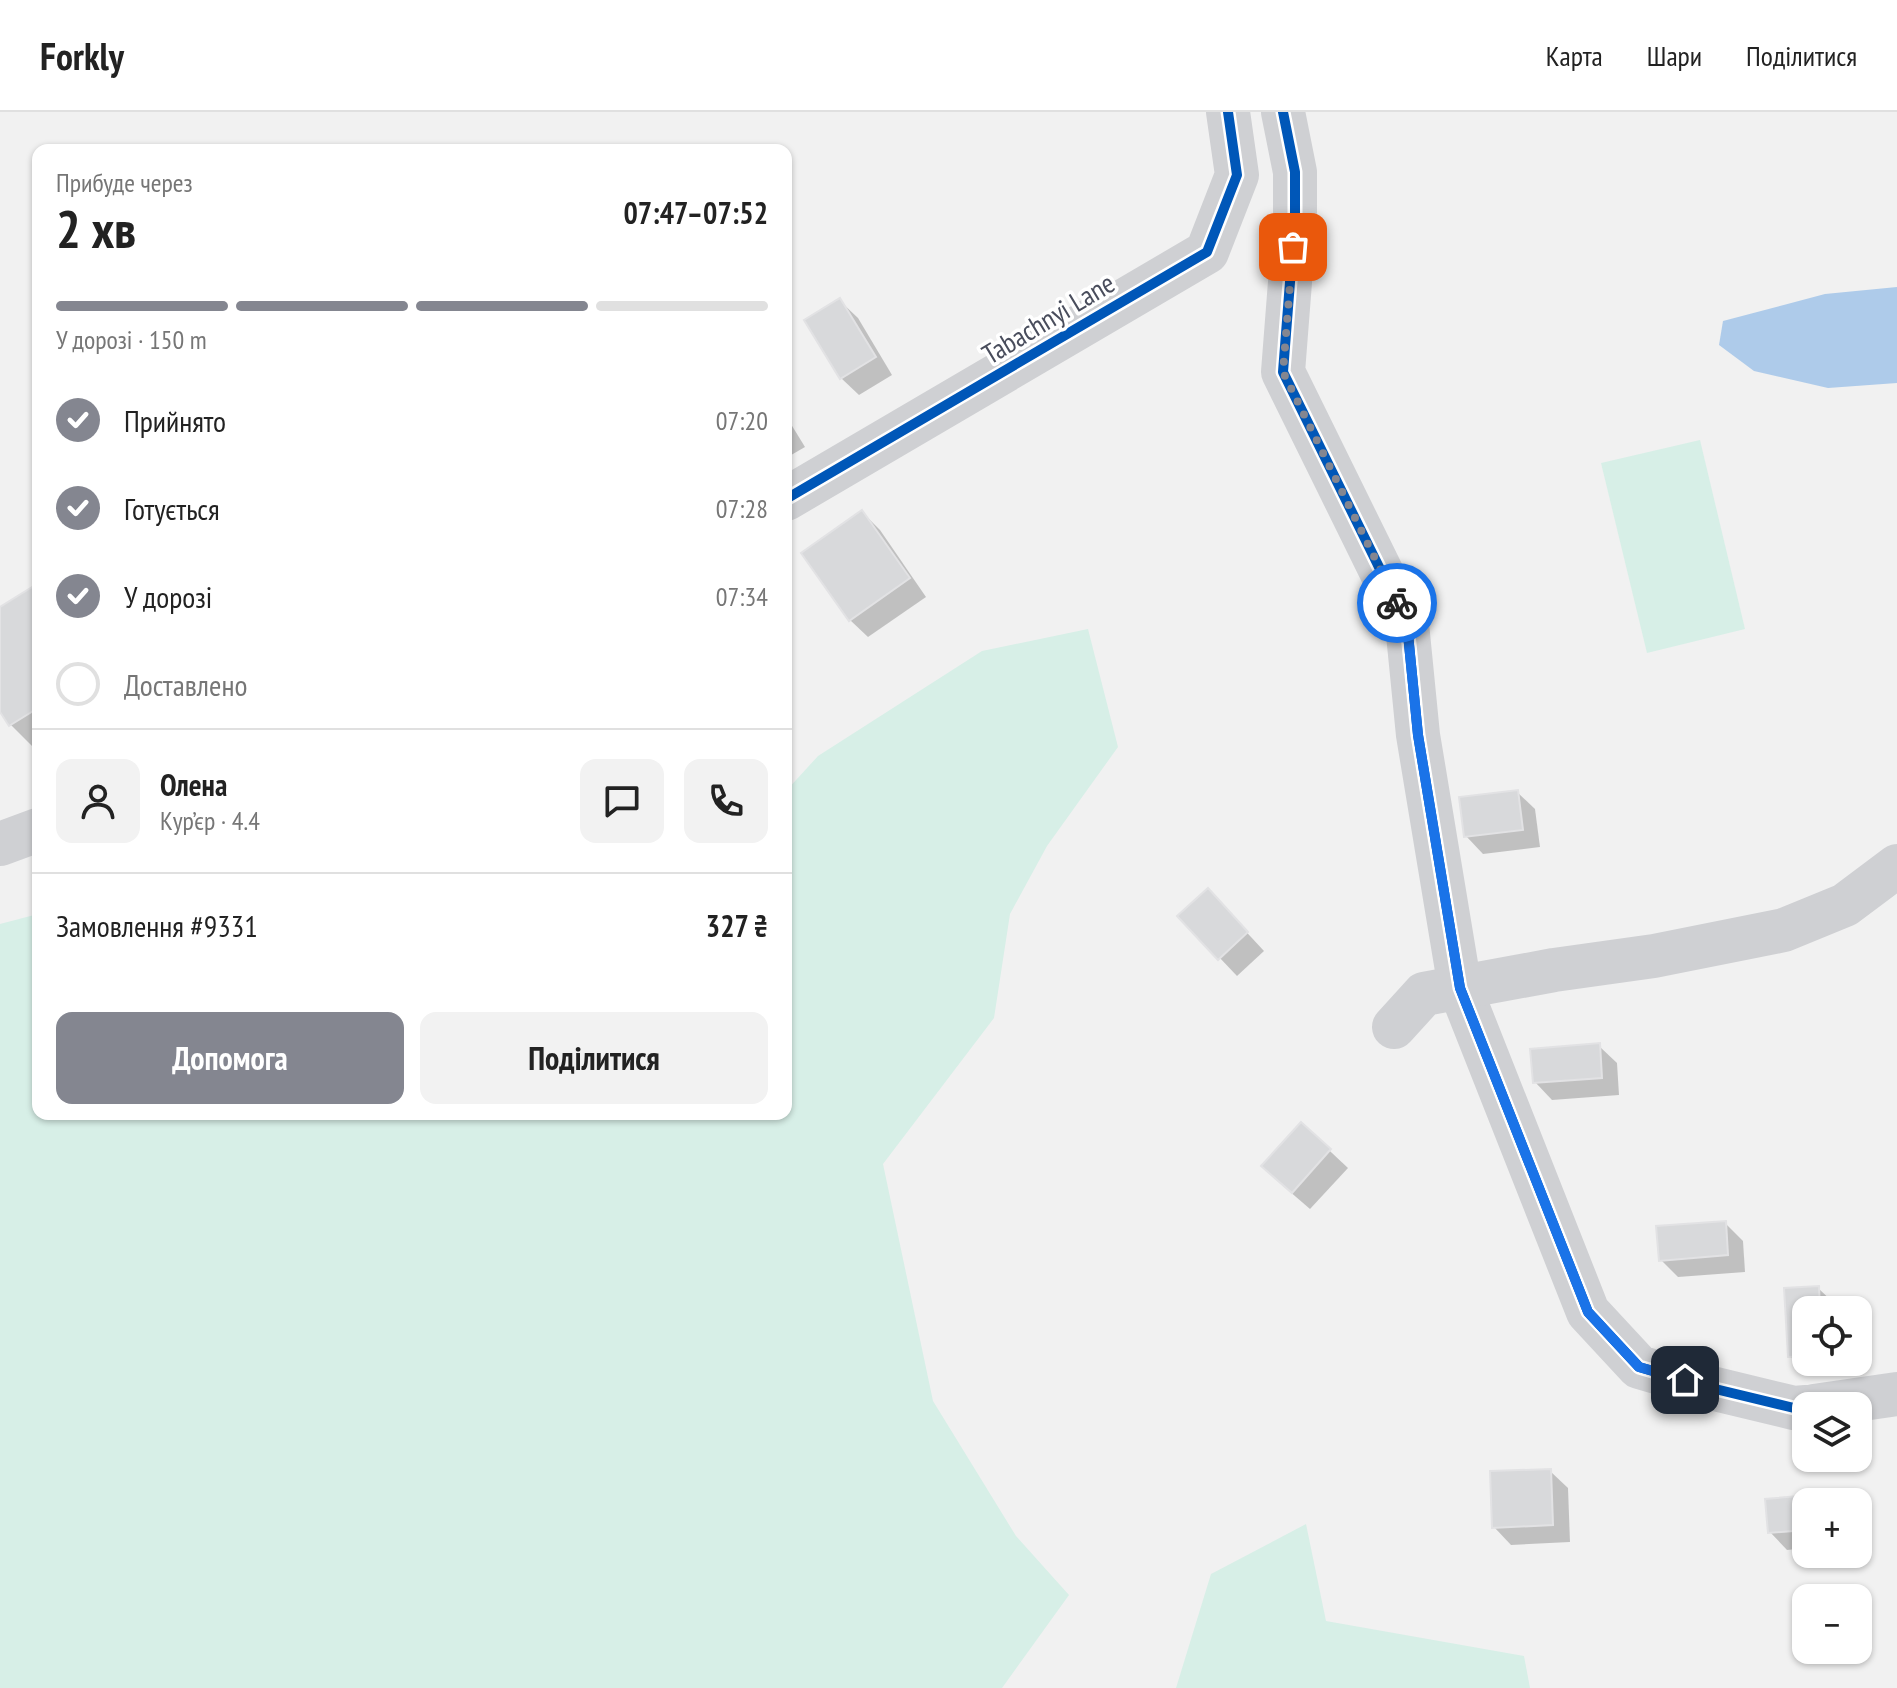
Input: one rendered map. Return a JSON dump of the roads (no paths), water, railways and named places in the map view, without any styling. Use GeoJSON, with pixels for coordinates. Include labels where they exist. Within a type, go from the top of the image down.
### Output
{"type":"FeatureCollection","features":[{"type":"Feature","properties":{"kind":"street","name":"Tabachnyi Lane"},"geometry":{"type":"LineString","coordinates":[[792,495],[1207,252],[1237,175],[1228,112]]}},
{"type":"Feature","properties":{"kind":"street"},"geometry":{"type":"LineString","coordinates":[[1283,112],[1295,172],[1295,218],[1283,372],[1407,624],[1418,735],[1460,988],[1588,1312],[1639,1367],[1792,1408]]}},
{"type":"Feature","properties":{"kind":"street"},"geometry":{"type":"LineString","coordinates":[[0,844],[32,832]]}},
{"type":"Feature","properties":{"kind":"street"},"geometry":{"type":"LineString","coordinates":[[1394,1027],[1424,994],[1654,956],[1784,930],[1845,905],[1897,866]]}},
{"type":"Feature","properties":{"kind":"street"},"geometry":{"type":"LineString","coordinates":[[1872,1398],[1897,1394]]}},
{"type":"Feature","properties":{"kind":"water"},"geometry":{"type":"Polygon","coordinates":[[[1897,287],[1897,383],[1828,388],[1754,371],[1719,345],[1723,321],[1825,294],[1897,287]]]}}]}
